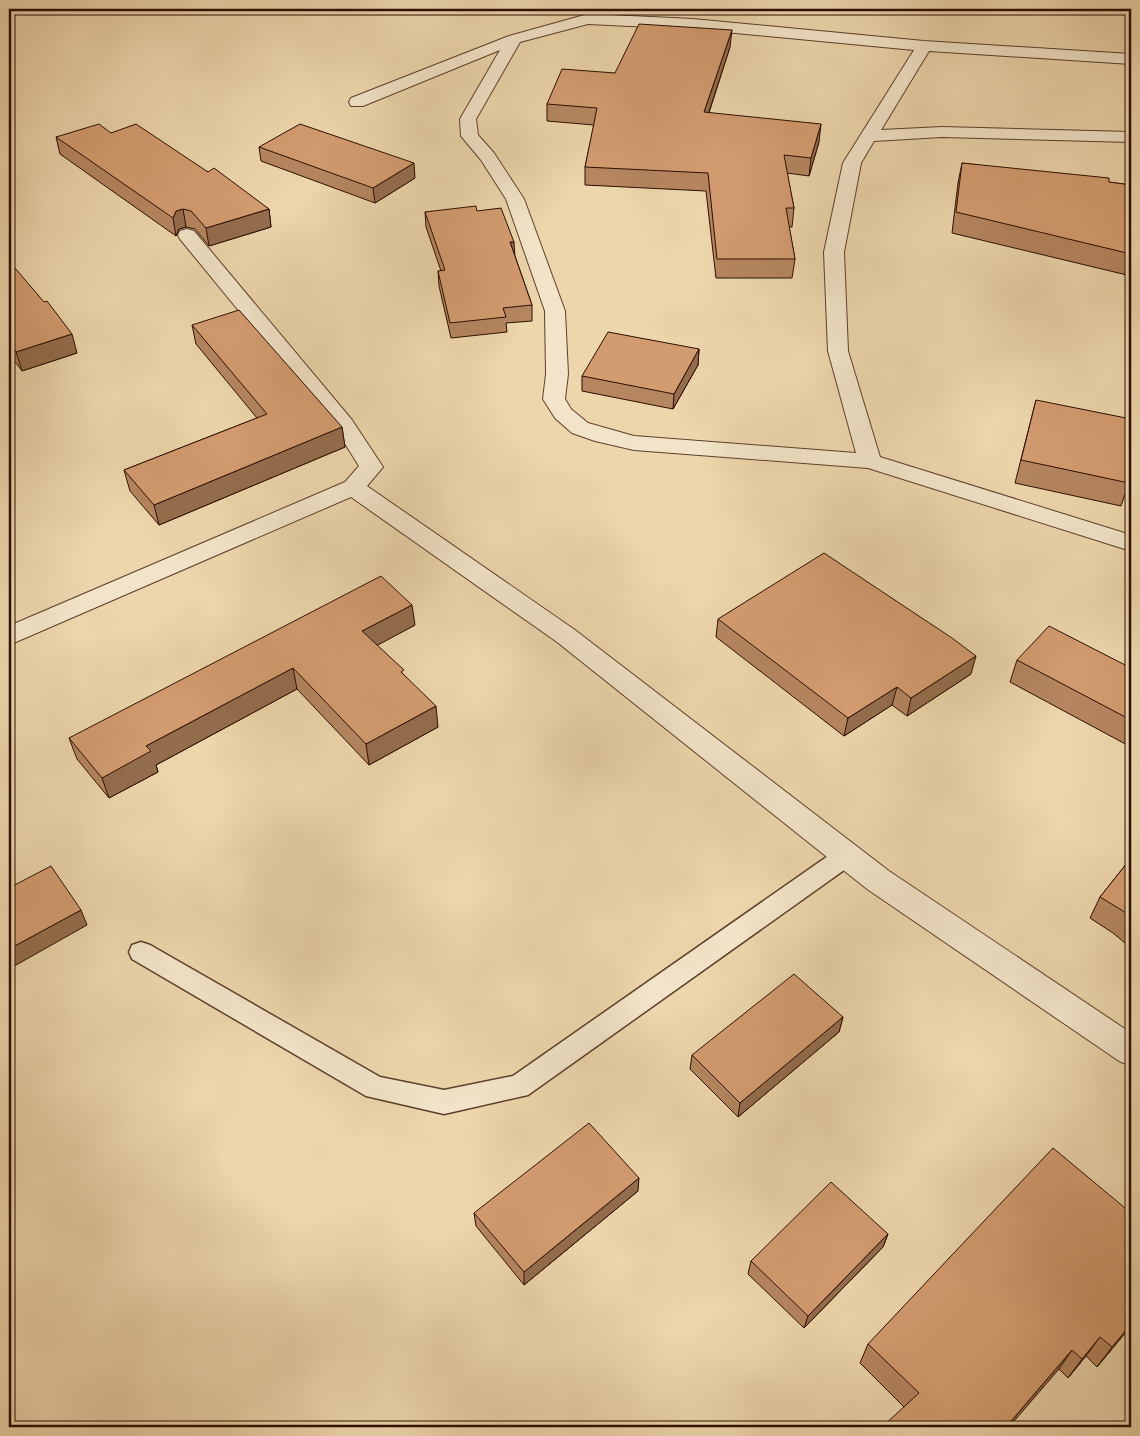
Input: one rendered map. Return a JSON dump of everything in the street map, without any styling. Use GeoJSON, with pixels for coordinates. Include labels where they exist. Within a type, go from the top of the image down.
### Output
{"type":"FeatureCollection","features":[{"type":"Feature","properties":{"kind":"street"},"geometry":{"type":"LineString","coordinates":[[357,102],[514,39],[588,19],[693,24],[924,46],[1131,59]]}},
{"type":"Feature","properties":{"kind":"street"},"geometry":{"type":"LineString","coordinates":[[514,39],[468,120],[470,136],[488,157],[515,199],[555,310],[556,374],[554,399],[563,413],[580,428],[603,436],[634,443],[870,461],[1131,543]]}},
{"type":"Feature","properties":{"kind":"street"},"geometry":{"type":"LineString","coordinates":[[870,461],[854,400],[838,351],[834,252],[852,163],[924,46]]}},
{"type":"Feature","properties":{"kind":"street"},"geometry":{"type":"LineString","coordinates":[[464,58],[489,80]]}},
{"type":"Feature","properties":{"kind":"street"},"geometry":{"type":"LineString","coordinates":[[868,136],[942,132],[1131,137]]}},
{"type":"Feature","properties":{"kind":"street"},"geometry":{"type":"LineString","coordinates":[[9,636],[352,487],[371,467],[344,425],[187,235]]}},
{"type":"Feature","properties":{"kind":"street"},"geometry":{"type":"LineString","coordinates":[[352,487],[566,636],[878,880],[1131,1050]]}},
{"type":"Feature","properties":{"kind":"lane"},"geometry":{"type":"LineString","coordinates":[[141,952],[375,1088],[444,1102],[519,1087],[846,856]]}},
{"type":"Feature","properties":{"kind":"building"},"geometry":{"type":"Polygon","coordinates":[[[639,24],[732,30],[704,112],[821,124],[811,158],[784,155],[794,208],[786,208],[795,259],[717,259],[708,173],[585,167],[597,108],[547,104],[562,69],[615,73],[639,24]]]}},
{"type":"Feature","properties":{"kind":"building"},"geometry":{"type":"Polygon","coordinates":[[[99,124],[111,133],[136,124],[208,172],[214,168],[269,209],[206,228],[191,211],[183,209],[176,211],[173,218],[56,137],[99,124]]]}},
{"type":"Feature","properties":{"kind":"building"},"geometry":{"type":"Polygon","coordinates":[[[300,124],[414,163],[373,188],[259,147],[300,124]]]}},
{"type":"Feature","properties":{"kind":"building"},"geometry":{"type":"Polygon","coordinates":[[[962,163],[1109,178],[1109,182],[1131,185],[1131,254],[956,212],[962,163]]]}},
{"type":"Feature","properties":{"kind":"building"},"geometry":{"type":"Polygon","coordinates":[[[476,206],[477,211],[501,208],[514,242],[510,242],[532,305],[503,308],[506,317],[450,323],[438,271],[445,270],[425,212],[476,206]]]}},
{"type":"Feature","properties":{"kind":"building"},"geometry":{"type":"Polygon","coordinates":[[[9,261],[44,302],[47,301],[72,334],[16,352],[9,343],[9,261]]]}},
{"type":"Feature","properties":{"kind":"building"},"geometry":{"type":"Polygon","coordinates":[[[239,310],[342,427],[154,505],[124,470],[267,414],[192,325],[239,310]]]}},
{"type":"Feature","properties":{"kind":"building"},"geometry":{"type":"Polygon","coordinates":[[[608,332],[699,349],[674,394],[582,376],[608,332]]]}},
{"type":"Feature","properties":{"kind":"building"},"geometry":{"type":"Polygon","coordinates":[[[1036,400],[1131,419],[1131,468],[1129,483],[1021,460],[1036,400]]]}},
{"type":"Feature","properties":{"kind":"building"},"geometry":{"type":"Polygon","coordinates":[[[824,553],[976,656],[911,698],[897,687],[848,718],[718,619],[824,553]]]}},
{"type":"Feature","properties":{"kind":"building"},"geometry":{"type":"Polygon","coordinates":[[[381,576],[412,605],[362,631],[404,670],[401,672],[436,706],[366,744],[293,668],[146,746],[151,751],[102,778],[69,738],[381,576]]]}},
{"type":"Feature","properties":{"kind":"building"},"geometry":{"type":"Polygon","coordinates":[[[1049,626],[1131,668],[1131,720],[1017,660],[1049,626]]]}},
{"type":"Feature","properties":{"kind":"building"},"geometry":{"type":"Polygon","coordinates":[[[1131,858],[1131,918],[1100,897],[1131,858]]]}},
{"type":"Feature","properties":{"kind":"building"},"geometry":{"type":"Polygon","coordinates":[[[51,866],[81,910],[9,949],[9,888],[51,866]]]}},
{"type":"Feature","properties":{"kind":"building"},"geometry":{"type":"Polygon","coordinates":[[[794,974],[843,1017],[740,1103],[692,1055],[794,974]]]}},
{"type":"Feature","properties":{"kind":"building"},"geometry":{"type":"Polygon","coordinates":[[[589,1123],[639,1178],[524,1272],[474,1213],[589,1123]]]}},
{"type":"Feature","properties":{"kind":"building"},"geometry":{"type":"Polygon","coordinates":[[[1053,1148],[1131,1213],[1131,1324],[1112,1347],[1100,1337],[1082,1359],[1072,1350],[1006,1427],[882,1427],[919,1393],[868,1344],[1053,1148]]]}},
{"type":"Feature","properties":{"kind":"building"},"geometry":{"type":"Polygon","coordinates":[[[831,1182],[888,1234],[808,1316],[751,1261],[831,1182]]]}}]}
